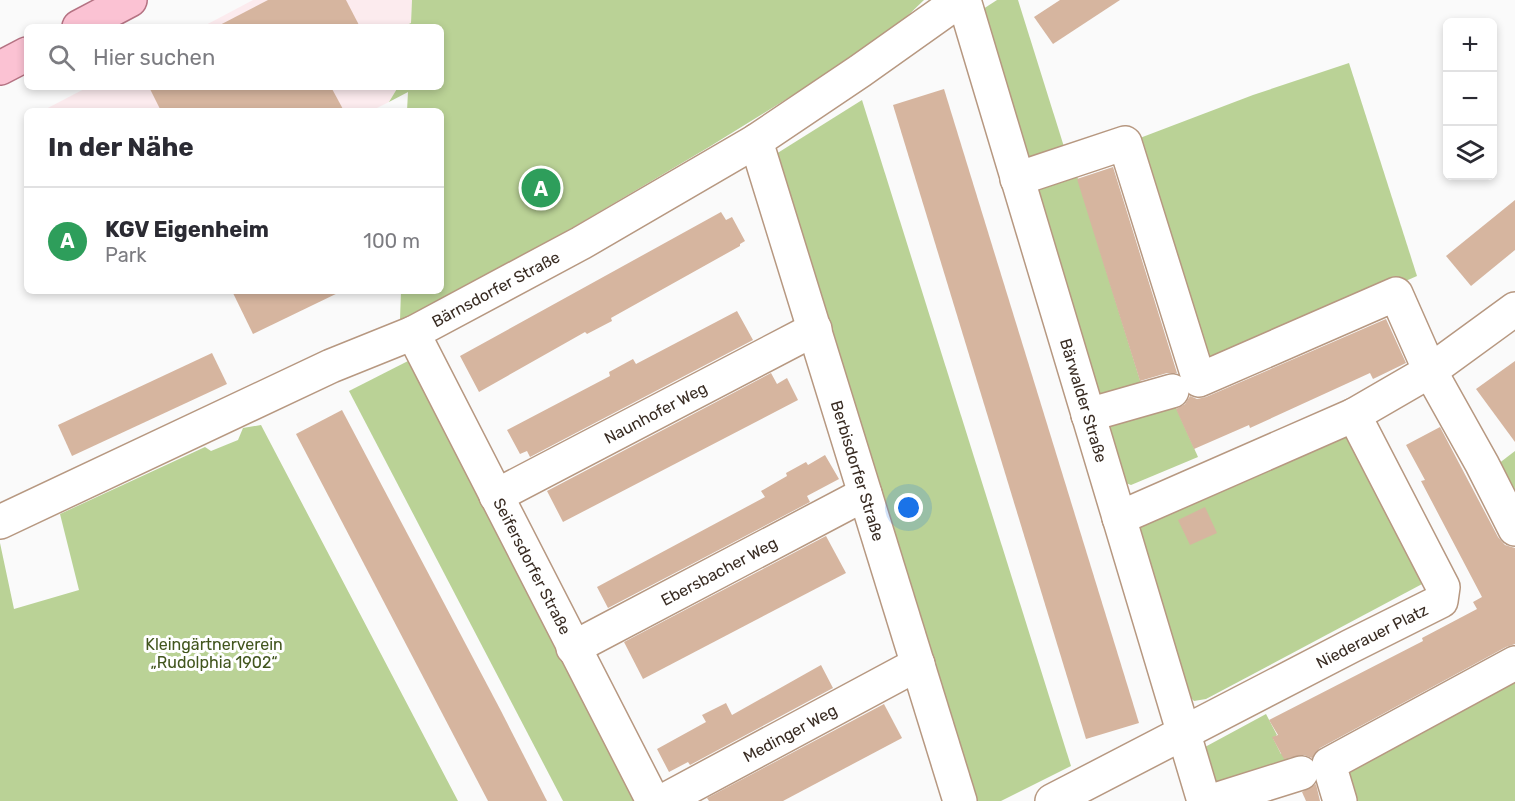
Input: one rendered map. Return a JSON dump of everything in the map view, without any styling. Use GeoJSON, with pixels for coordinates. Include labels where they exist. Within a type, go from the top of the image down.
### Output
{"type":"FeatureCollection","features":[{"type":"Feature","properties":{"kind":"main road"},"geometry":{"type":"LineString","coordinates":[[85,24],[130,0]]}},
{"type":"Feature","properties":{"kind":"main road"},"geometry":{"type":"LineString","coordinates":[[0,68],[24,56]]}},
{"type":"Feature","properties":{"kind":"street","name":"Bärnsdorfer Straße"},"geometry":{"type":"LineString","coordinates":[[0,522],[331,366],[412,333],[581,243],[756,141],[962,0]]}},
{"type":"Feature","properties":{"kind":"street","name":"Bärwalder Straße"},"geometry":{"type":"LineString","coordinates":[[962,0],[1204,801]]}},
{"type":"Feature","properties":{"kind":"street","name":"Berbisdorfer Straße"},"geometry":{"type":"LineString","coordinates":[[756,141],[960,801]]}},
{"type":"Feature","properties":{"kind":"street"},"geometry":{"type":"LineString","coordinates":[[1017,179],[1125,143],[1186,385]]}},
{"type":"Feature","properties":{"kind":"street"},"geometry":{"type":"LineString","coordinates":[[1088,415],[1186,385],[1396,294],[1430,371],[1515,529]]}},
{"type":"Feature","properties":{"kind":"street"},"geometry":{"type":"LineString","coordinates":[[1119,518],[1354,415],[1430,371],[1515,309]]}},
{"type":"Feature","properties":{"kind":"street","name":"Naunhofer Weg"},"geometry":{"type":"LineString","coordinates":[[496,496],[815,329]]}},
{"type":"Feature","properties":{"kind":"street","name":"Seifersdorfer Straße"},"geometry":{"type":"LineString","coordinates":[[412,333],[653,801]]}},
{"type":"Feature","properties":{"kind":"street","name":"Niederauer Platz"},"geometry":{"type":"LineString","coordinates":[[1184,733],[1441,601],[1443,587],[1354,415]]}},
{"type":"Feature","properties":{"kind":"street","name":"Ebersbacher Weg"},"geometry":{"type":"LineString","coordinates":[[573,648],[866,494]]}},
{"type":"Feature","properties":{"kind":"street"},"geometry":{"type":"LineString","coordinates":[[1212,801],[1318,768],[1515,663]]}},
{"type":"Feature","properties":{"kind":"street","name":"Medinger Weg"},"geometry":{"type":"LineString","coordinates":[[663,801],[918,664]]}},
{"type":"Feature","properties":{"kind":"street"},"geometry":{"type":"LineString","coordinates":[[1052,801],[1184,733]]}},
{"type":"Feature","properties":{"kind":"street"},"geometry":{"type":"LineString","coordinates":[[1318,768],[1340,801]]}},
{"type":"Feature","properties":{"kind":"shaded area"},"geometry":{"type":"Polygon","coordinates":[[[253,0],[412,0],[411,23],[409,24],[208,24],[253,0]]]}},
{"type":"Feature","properties":{"kind":"shaded area"},"geometry":{"type":"Polygon","coordinates":[[[82,90],[396,90],[389,102],[377,108],[48,108],[82,90]]]}},
{"type":"Feature","properties":{"kind":"green space"},"geometry":{"type":"Polygon","coordinates":[[[412,0],[924,0],[897,26],[853,58],[709,147],[417,316],[400,320],[401,294],[444,294],[444,108],[407,108],[408,92],[389,102],[396,90],[444,90],[444,24],[409,24],[411,23],[412,0]]]}},
{"type":"Feature","properties":{"kind":"green space"},"geometry":{"type":"Polygon","coordinates":[[[997,0],[1018,0],[1065,150],[1025,162],[980,11],[997,0]]]}},
{"type":"Feature","properties":{"kind":"green space"},"geometry":{"type":"Polygon","coordinates":[[[1349,63],[1417,276],[1219,363],[1199,354],[1132,141],[1253,95],[1349,63]]]}},
{"type":"Feature","properties":{"kind":"green space"},"geometry":{"type":"Polygon","coordinates":[[[862,100],[1071,766],[1001,801],[975,801],[776,154],[862,100]]]}},
{"type":"Feature","properties":{"kind":"green space"},"geometry":{"type":"Polygon","coordinates":[[[1074,166],[1143,390],[1098,404],[1030,182],[1074,166]]]}},
{"type":"Feature","properties":{"kind":"green space"},"geometry":{"type":"Polygon","coordinates":[[[408,361],[413,362],[642,801],[563,801],[349,391],[408,361]]]}},
{"type":"Feature","properties":{"kind":"green space"},"geometry":{"type":"Polygon","coordinates":[[[1174,403],[1198,457],[1131,485],[1123,482],[1101,420],[1174,403]]]}},
{"type":"Feature","properties":{"kind":"green space","name":"Kleingärtnerverein „Rudolphia 1902“"},"geometry":{"type":"Polygon","coordinates":[[[261,425],[458,801],[0,801],[0,543],[14,609],[79,590],[60,514],[205,447],[211,451],[238,440],[243,428],[261,425]]]}},
{"type":"Feature","properties":{"kind":"green space"},"geometry":{"type":"Polygon","coordinates":[[[1347,436],[1424,583],[1206,699],[1194,701],[1186,693],[1139,528],[1347,436]]]}},
{"type":"Feature","properties":{"kind":"green space"},"geometry":{"type":"Polygon","coordinates":[[[1515,451],[1515,498],[1498,464],[1515,451]]]}},
{"type":"Feature","properties":{"kind":"green space"},"geometry":{"type":"Polygon","coordinates":[[[1515,673],[1515,801],[1353,801],[1344,768],[1515,673]]]}},
{"type":"Feature","properties":{"kind":"green space"},"geometry":{"type":"Polygon","coordinates":[[[1266,714],[1277,735],[1273,738],[1281,754],[1285,752],[1293,767],[1215,791],[1205,747],[1266,714]]]}},
{"type":"Feature","properties":{"kind":"building"},"geometry":{"type":"Polygon","coordinates":[[[268,0],[346,0],[358,24],[222,24],[268,0]]]}},
{"type":"Feature","properties":{"kind":"building"},"geometry":{"type":"Polygon","coordinates":[[[1060,0],[1120,0],[1053,44],[1034,17],[1060,0]]]}},
{"type":"Feature","properties":{"kind":"building"},"geometry":{"type":"Polygon","coordinates":[[[944,89],[1139,723],[1086,739],[893,105],[944,89]]]}},
{"type":"Feature","properties":{"kind":"building"},"geometry":{"type":"Polygon","coordinates":[[[150,90],[333,90],[342,108],[160,108],[150,90]]]}},
{"type":"Feature","properties":{"kind":"building"},"geometry":{"type":"Polygon","coordinates":[[[1113,167],[1177,373],[1167,373],[1140,381],[1077,179],[1113,167]]]}},
{"type":"Feature","properties":{"kind":"building"},"geometry":{"type":"Polygon","coordinates":[[[1515,200],[1515,250],[1471,286],[1446,256],[1515,200]]]}},
{"type":"Feature","properties":{"kind":"building"},"geometry":{"type":"Polygon","coordinates":[[[721,212],[726,220],[732,217],[745,241],[740,246],[611,318],[612,321],[587,334],[585,332],[479,392],[460,356],[721,212]]]}},
{"type":"Feature","properties":{"kind":"building"},"geometry":{"type":"Polygon","coordinates":[[[233,294],[336,294],[253,334],[233,294]]]}},
{"type":"Feature","properties":{"kind":"building"},"geometry":{"type":"Polygon","coordinates":[[[737,311],[753,340],[530,457],[527,451],[520,454],[507,430],[610,376],[609,372],[633,359],[636,364],[737,311]]]}},
{"type":"Feature","properties":{"kind":"building"},"geometry":{"type":"Polygon","coordinates":[[[1386,319],[1406,363],[1373,379],[1370,373],[1250,428],[1249,425],[1194,449],[1176,409],[1185,404],[1190,396],[1197,399],[1206,397],[1386,319]]]}},
{"type":"Feature","properties":{"kind":"building"},"geometry":{"type":"Polygon","coordinates":[[[212,353],[227,384],[72,456],[58,425],[212,353]]]}},
{"type":"Feature","properties":{"kind":"building"},"geometry":{"type":"Polygon","coordinates":[[[1515,361],[1515,442],[1476,389],[1515,361]]]}},
{"type":"Feature","properties":{"kind":"building"},"geometry":{"type":"Polygon","coordinates":[[[771,373],[777,384],[787,378],[798,400],[563,522],[547,491],[771,373]]]}},
{"type":"Feature","properties":{"kind":"building"},"geometry":{"type":"Polygon","coordinates":[[[342,410],[547,801],[488,801],[296,434],[342,410]]]}},
{"type":"Feature","properties":{"kind":"building"},"geometry":{"type":"Polygon","coordinates":[[[1440,427],[1498,537],[1505,545],[1515,548],[1515,644],[1320,748],[1312,758],[1304,755],[1284,759],[1272,737],[1278,735],[1269,720],[1423,641],[1422,638],[1477,609],[1473,602],[1482,597],[1421,481],[1425,480],[1406,445],[1440,427]]]}},
{"type":"Feature","properties":{"kind":"building"},"geometry":{"type":"Polygon","coordinates":[[[825,455],[839,479],[807,496],[810,502],[608,608],[597,587],[765,497],[761,491],[787,476],[786,473],[806,462],[808,465],[825,455]]]}},
{"type":"Feature","properties":{"kind":"building"},"geometry":{"type":"Polygon","coordinates":[[[1205,507],[1217,533],[1190,545],[1178,520],[1205,507]]]}},
{"type":"Feature","properties":{"kind":"building"},"geometry":{"type":"Polygon","coordinates":[[[826,536],[846,573],[643,679],[624,642],[826,536]]]}},
{"type":"Feature","properties":{"kind":"building"},"geometry":{"type":"Polygon","coordinates":[[[821,665],[833,688],[690,765],[688,762],[669,772],[657,749],[706,722],[702,715],[726,703],[732,715],[821,665]]]}},
{"type":"Feature","properties":{"kind":"building"},"geometry":{"type":"Polygon","coordinates":[[[884,704],[902,738],[783,801],[709,801],[707,798],[884,704]]]}},
{"type":"Feature","properties":{"kind":"building"},"geometry":{"type":"Polygon","coordinates":[[[1316,784],[1320,801],[1306,801],[1302,792],[1316,784]]]}},
{"type":"Feature","properties":{"kind":"place","name":"KGV Eigenheim"},"geometry":{"type":"Point","coordinates":[541,188]}}]}
